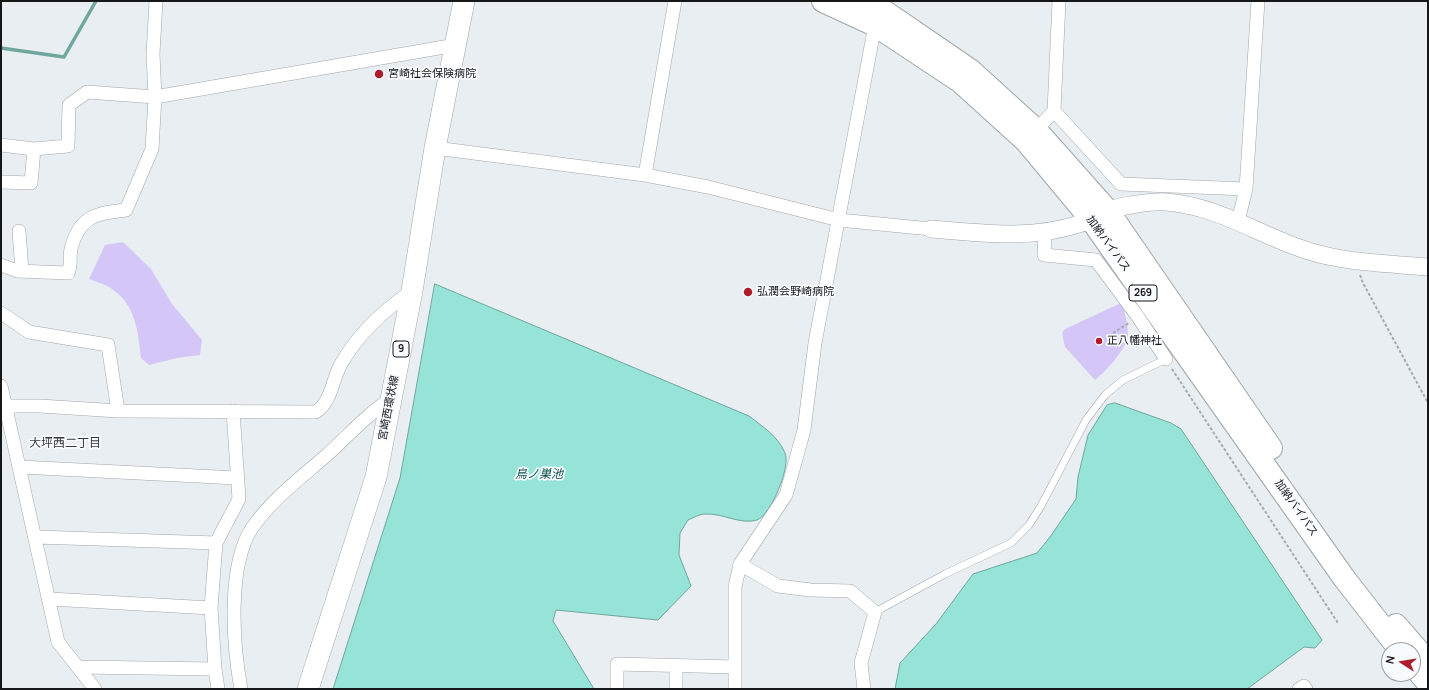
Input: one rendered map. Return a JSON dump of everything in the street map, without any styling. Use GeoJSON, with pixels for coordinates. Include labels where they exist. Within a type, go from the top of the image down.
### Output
{"type":"FeatureCollection","features":[{"type":"Feature","properties":{"kind":"highway","name":"加納バイパス"},"geometry":{"type":"LineString","coordinates":[[823,1],[874,9],[970,70],[1036,130],[1099,214],[1354,569],[1402,634],[1428,662]]}},
{"type":"Feature","properties":{"kind":"highway","name":"加納バイパス"},"geometry":{"type":"LineString","coordinates":[[874,9],[961,82],[1026,141],[1099,214],[1340,571],[1394,642]]}},
{"type":"Feature","properties":{"kind":"highway"},"geometry":{"type":"LineString","coordinates":[[1421,675],[1428,683]]}},
{"type":"Feature","properties":{"kind":"main road","name":"宮崎西環状線"},"geometry":{"type":"LineString","coordinates":[[308,689],[376,478],[412,291],[435,148],[464,1]]}},
{"type":"Feature","properties":{"kind":"street"},"geometry":{"type":"LineString","coordinates":[[1,265],[22,271],[68,273],[71,266],[70,250],[76,234],[85,222],[100,213],[126,210],[152,149],[155,97],[153,54],[156,1]]}},
{"type":"Feature","properties":{"kind":"street"},"geometry":{"type":"LineString","coordinates":[[645,175],[675,1]]}},
{"type":"Feature","properties":{"kind":"street"},"geometry":{"type":"LineString","coordinates":[[1036,130],[1054,112],[1059,1]]}},
{"type":"Feature","properties":{"kind":"street"},"geometry":{"type":"LineString","coordinates":[[1238,221],[1246,189],[1258,1]]}},
{"type":"Feature","properties":{"kind":"street"},"geometry":{"type":"LineString","coordinates":[[735,689],[735,587],[740,564],[786,495],[804,430],[815,343],[839,220],[874,9]]}},
{"type":"Feature","properties":{"kind":"street"},"geometry":{"type":"LineString","coordinates":[[1,145],[34,149],[68,146],[69,105],[87,92],[155,97],[456,45]]}},
{"type":"Feature","properties":{"kind":"street"},"geometry":{"type":"LineString","coordinates":[[1054,112],[1121,184],[1246,189]]}},
{"type":"Feature","properties":{"kind":"street"},"geometry":{"type":"LineString","coordinates":[[435,148],[645,175],[708,187],[839,220],[996,235],[1019,235],[1045,232],[1079,224],[1099,214],[1125,206],[1164,202],[1190,205],[1238,221],[1291,245],[1322,255],[1356,261],[1428,267]]}},
{"type":"Feature","properties":{"kind":"street"},"geometry":{"type":"LineString","coordinates":[[1,182],[31,183],[34,149]]}},
{"type":"Feature","properties":{"kind":"street"},"geometry":{"type":"LineString","coordinates":[[19,231],[22,271]]}},
{"type":"Feature","properties":{"kind":"street"},"geometry":{"type":"LineString","coordinates":[[1045,232],[1044,255],[1096,260],[1138,317],[1166,359]]}},
{"type":"Feature","properties":{"kind":"street"},"geometry":{"type":"LineString","coordinates":[[7,406],[40,406],[118,411],[316,412],[324,406],[341,364],[361,335],[393,304],[412,291]]}},
{"type":"Feature","properties":{"kind":"street"},"geometry":{"type":"LineString","coordinates":[[1,313],[29,332],[108,345],[118,411]]}},
{"type":"Feature","properties":{"kind":"street"},"geometry":{"type":"LineString","coordinates":[[1,386],[7,406],[58,642],[95,689]]}},
{"type":"Feature","properties":{"kind":"street"},"geometry":{"type":"LineString","coordinates":[[241,689],[235,654],[235,583],[239,562],[247,538],[263,515],[296,481],[376,408],[392,398]]}},
{"type":"Feature","properties":{"kind":"street"},"geometry":{"type":"LineString","coordinates":[[218,689],[215,669],[211,608],[216,543],[239,499],[233,411]]}},
{"type":"Feature","properties":{"kind":"street"},"geometry":{"type":"LineString","coordinates":[[20,467],[237,478]]}},
{"type":"Feature","properties":{"kind":"street"},"geometry":{"type":"LineString","coordinates":[[36,537],[216,543]]}},
{"type":"Feature","properties":{"kind":"street"},"geometry":{"type":"LineString","coordinates":[[740,564],[778,586],[811,590],[850,591],[875,612],[861,663],[864,689]]}},
{"type":"Feature","properties":{"kind":"street"},"geometry":{"type":"LineString","coordinates":[[50,600],[211,608]]}},
{"type":"Feature","properties":{"kind":"street"},"geometry":{"type":"LineString","coordinates":[[617,689],[617,664],[735,667]]}},
{"type":"Feature","properties":{"kind":"street"},"geometry":{"type":"LineString","coordinates":[[676,666],[676,689]]}},
{"type":"Feature","properties":{"kind":"street"},"geometry":{"type":"LineString","coordinates":[[78,667],[215,669]]}},
{"type":"Feature","properties":{"kind":"street"},"geometry":{"type":"LineString","coordinates":[[1300,689],[1304,686],[1306,689]]}},
{"type":"Feature","properties":{"kind":"lane"},"geometry":{"type":"LineString","coordinates":[[875,612],[945,574],[1011,543],[1029,525],[1042,506],[1086,420],[1105,395],[1123,380],[1166,359]]}},
{"type":"Feature","properties":{"kind":"path"},"geometry":{"type":"LineString","coordinates":[[1356,261],[1363,283],[1428,403]]}},
{"type":"Feature","properties":{"kind":"path"},"geometry":{"type":"LineString","coordinates":[[1113,333],[1138,317]]}},
{"type":"Feature","properties":{"kind":"path"},"geometry":{"type":"LineString","coordinates":[[1166,359],[1338,623]]}},
{"type":"Feature","properties":{"kind":"shaded area"},"geometry":{"type":"Polygon","coordinates":[[[123,242],[151,269],[172,304],[202,340],[200,355],[177,358],[149,365],[141,358],[137,329],[131,311],[126,303],[120,295],[110,287],[89,279],[105,245],[123,242]]]}},
{"type":"Feature","properties":{"kind":"shaded area"},"geometry":{"type":"Polygon","coordinates":[[[1119,304],[1123,306],[1128,331],[1127,340],[1120,353],[1105,371],[1095,380],[1065,347],[1062,333],[1065,329],[1119,304]]]}},
{"type":"Feature","properties":{"kind":"water","name":"鳥ノ巣池"},"geometry":{"type":"Polygon","coordinates":[[[435,284],[749,416],[774,437],[785,453],[785,468],[774,500],[768,509],[757,520],[744,521],[718,515],[705,514],[688,520],[680,533],[679,555],[691,586],[658,620],[556,610],[553,621],[594,689],[333,689],[400,478],[435,284]]]}},
{"type":"Feature","properties":{"kind":"water"},"geometry":{"type":"Polygon","coordinates":[[[1115,403],[1171,423],[1181,429],[1322,640],[1315,648],[1304,647],[1247,689],[895,689],[900,663],[936,624],[973,574],[1037,553],[1050,537],[1076,499],[1078,477],[1088,435],[1107,405],[1115,403]]]}},
{"type":"Feature","properties":{"kind":"waterway"},"geometry":{"type":"LineString","coordinates":[[1,48],[64,57],[96,1]]}},
{"type":"Feature","properties":{"kind":"place","name":"宮崎社会保険病院"},"geometry":{"type":"Point","coordinates":[379,74]}},
{"type":"Feature","properties":{"kind":"place","name":"弘潤会野崎病院"},"geometry":{"type":"Point","coordinates":[748,292]}},
{"type":"Feature","properties":{"kind":"place","name":"正八幡神社"},"geometry":{"type":"Point","coordinates":[1099,341]}},
{"type":"Feature","properties":{"kind":"district","name":"大坪西二丁目"},"geometry":{"type":"Point","coordinates":[65,444]}}]}
